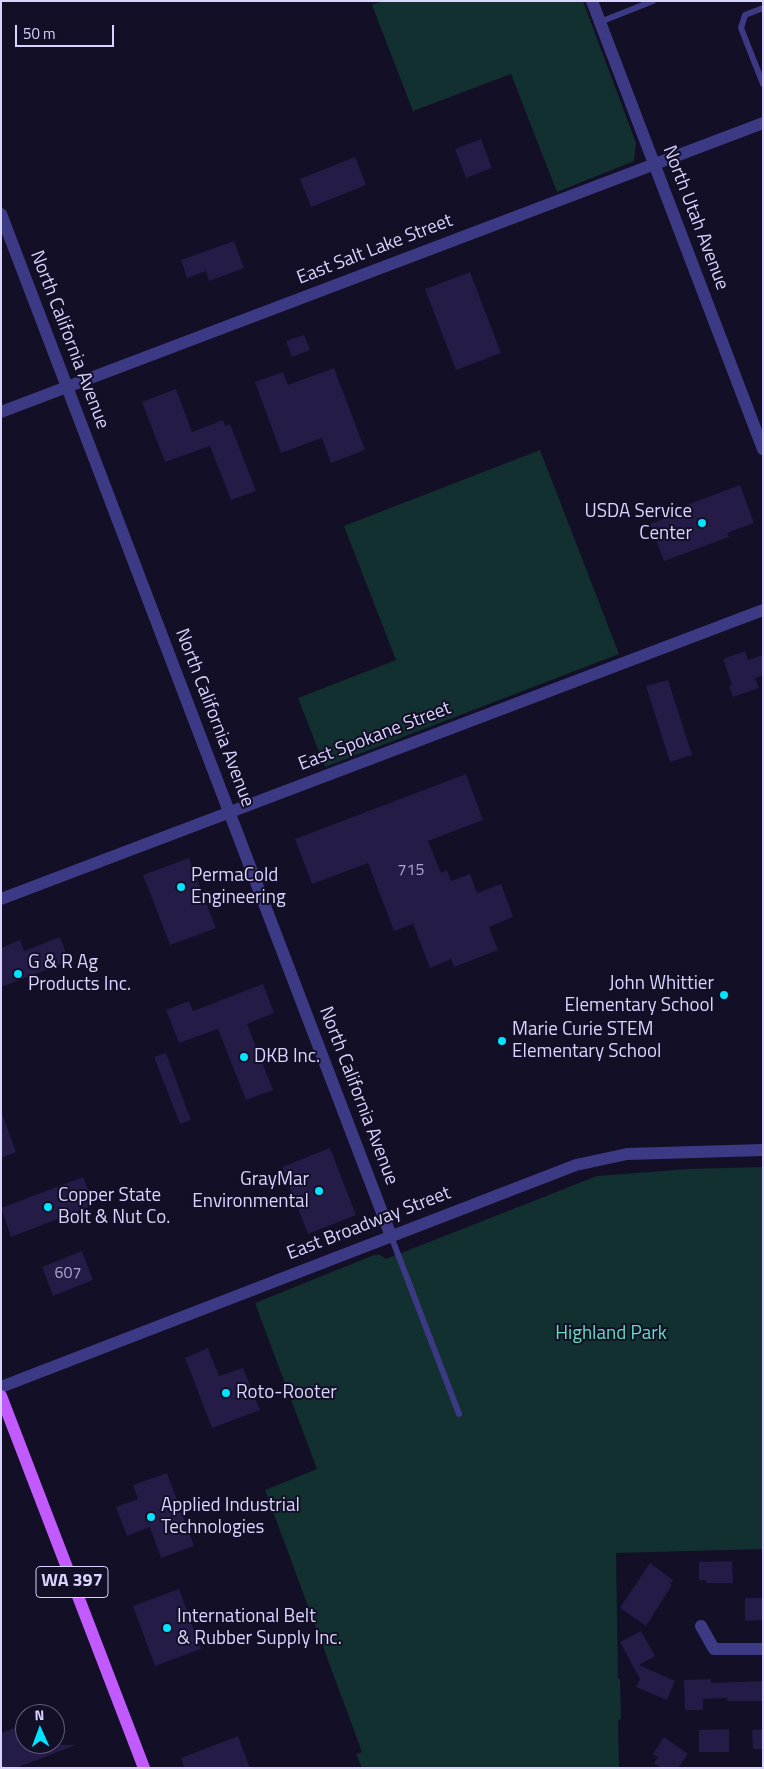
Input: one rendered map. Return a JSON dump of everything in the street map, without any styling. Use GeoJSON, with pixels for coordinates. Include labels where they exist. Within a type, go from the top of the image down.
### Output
{"type":"FeatureCollection","features":[{"type":"Feature","properties":{"kind":"main road","name":"WA 397"},"geometry":{"type":"LineString","coordinates":[[1,1396],[144,1768]]}},
{"type":"Feature","properties":{"kind":"street","name":"North Utah Avenue"},"geometry":{"type":"LineString","coordinates":[[592,1],[763,449]]}},
{"type":"Feature","properties":{"kind":"street","name":"East Salt Lake Street"},"geometry":{"type":"LineString","coordinates":[[1,412],[763,124]]}},
{"type":"Feature","properties":{"kind":"street","name":"North California Avenue"},"geometry":{"type":"LineString","coordinates":[[1,214],[391,1236]]}},
{"type":"Feature","properties":{"kind":"street","name":"East Spokane Street"},"geometry":{"type":"LineString","coordinates":[[1,899],[763,610]]}},
{"type":"Feature","properties":{"kind":"street","name":"East Broadway Street"},"geometry":{"type":"LineString","coordinates":[[1,1387],[555,1172],[601,1158],[637,1153],[763,1150]]}},
{"type":"Feature","properties":{"kind":"street"},"geometry":{"type":"LineString","coordinates":[[700,1626],[714,1649],[763,1649]]}},
{"type":"Feature","properties":{"kind":"lane"},"geometry":{"type":"LineString","coordinates":[[600,22],[653,1]]}},
{"type":"Feature","properties":{"kind":"lane"},"geometry":{"type":"LineString","coordinates":[[763,8],[745,15],[741,28],[763,84]]}},
{"type":"Feature","properties":{"kind":"lane"},"geometry":{"type":"LineString","coordinates":[[391,1236],[459,1414]]}},
{"type":"Feature","properties":{"kind":"green space"},"geometry":{"type":"Polygon","coordinates":[[[383,1],[583,1],[636,143],[634,161],[557,192],[511,74],[413,111],[372,5],[383,1]]]}},
{"type":"Feature","properties":{"kind":"green space"},"geometry":{"type":"Polygon","coordinates":[[[540,450],[619,654],[325,767],[298,698],[396,660],[344,526],[540,450]]]}},
{"type":"Feature","properties":{"kind":"green space","name":"Highland Park"},"geometry":{"type":"Polygon","coordinates":[[[763,1167],[763,1549],[616,1553],[618,1679],[620,1679],[621,1719],[618,1720],[619,1768],[362,1768],[356,1754],[362,1752],[265,1490],[317,1469],[255,1303],[374,1255],[380,1255],[386,1259],[597,1176],[688,1169],[763,1167]]]}},
{"type":"Feature","properties":{"kind":"building"},"geometry":{"type":"Polygon","coordinates":[[[481,139],[492,168],[466,178],[455,149],[481,139]]]}},
{"type":"Feature","properties":{"kind":"building"},"geometry":{"type":"Polygon","coordinates":[[[355,157],[366,185],[311,207],[300,179],[355,157]]]}},
{"type":"Feature","properties":{"kind":"building"},"geometry":{"type":"Polygon","coordinates":[[[234,241],[244,268],[209,281],[206,271],[187,278],[181,260],[234,241]]]}},
{"type":"Feature","properties":{"kind":"building"},"geometry":{"type":"Polygon","coordinates":[[[470,272],[501,353],[456,370],[425,289],[470,272]]]}},
{"type":"Feature","properties":{"kind":"building"},"geometry":{"type":"Polygon","coordinates":[[[304,335],[310,350],[292,357],[286,341],[304,335]]]}},
{"type":"Feature","properties":{"kind":"building"},"geometry":{"type":"Polygon","coordinates":[[[334,368],[365,450],[331,463],[322,438],[281,453],[255,382],[283,372],[288,385],[334,368]]]}},
{"type":"Feature","properties":{"kind":"building"},"geometry":{"type":"Polygon","coordinates":[[[176,389],[192,432],[223,420],[225,426],[230,424],[256,491],[231,500],[210,446],[165,462],[142,402],[176,389]]]}},
{"type":"Feature","properties":{"kind":"building","name":"USDA Service Center"},"geometry":{"type":"Polygon","coordinates":[[[740,485],[754,523],[727,533],[729,537],[664,561],[650,524],[681,512],[679,508],[740,485]]]}},
{"type":"Feature","properties":{"kind":"building"},"geometry":{"type":"Polygon","coordinates":[[[745,651],[748,660],[763,655],[763,675],[755,678],[759,688],[733,697],[729,686],[732,685],[723,659],[745,651]]]}},
{"type":"Feature","properties":{"kind":"building"},"geometry":{"type":"Polygon","coordinates":[[[668,680],[692,755],[670,762],[646,686],[668,680]]]}},
{"type":"Feature","properties":{"kind":"building"},"geometry":{"type":"Polygon","coordinates":[[[466,774],[483,820],[428,841],[441,873],[447,870],[451,881],[470,874],[477,893],[501,884],[513,917],[489,927],[498,950],[454,967],[451,959],[430,968],[413,924],[394,931],[368,863],[312,884],[295,839],[466,774]]]}},
{"type":"Feature","properties":{"kind":"building"},"geometry":{"type":"Polygon","coordinates":[[[189,858],[216,928],[170,945],[143,875],[189,858]]]}},
{"type":"Feature","properties":{"kind":"building","name":"G & R Ag Products Inc."},"geometry":{"type":"Polygon","coordinates":[[[60,937],[69,961],[1,987],[1,948],[20,940],[24,951],[60,937]]]}},
{"type":"Feature","properties":{"kind":"building","name":"DKB Inc."},"geometry":{"type":"Polygon","coordinates":[[[263,984],[274,1013],[247,1024],[273,1090],[246,1100],[218,1029],[179,1043],[166,1010],[189,1001],[193,1011],[263,984]]]}},
{"type":"Feature","properties":{"kind":"building"},"geometry":{"type":"Polygon","coordinates":[[[166,1053],[191,1120],[180,1124],[154,1057],[166,1053]]]}},
{"type":"Feature","properties":{"kind":"building"},"geometry":{"type":"Polygon","coordinates":[[[1,1115],[16,1152],[1,1158],[1,1115]]]}},
{"type":"Feature","properties":{"kind":"building","name":"GrayMar Environmental"},"geometry":{"type":"Polygon","coordinates":[[[330,1148],[356,1215],[308,1234],[282,1167],[330,1148]]]}},
{"type":"Feature","properties":{"kind":"building","name":"Copper State Bolt & Nut Co."},"geometry":{"type":"Polygon","coordinates":[[[83,1177],[94,1205],[11,1237],[1,1208],[83,1177]]]}},
{"type":"Feature","properties":{"kind":"building"},"geometry":{"type":"Polygon","coordinates":[[[82,1251],[93,1280],[53,1296],[42,1267],[82,1251]]]}},
{"type":"Feature","properties":{"kind":"building","name":"Roto-Rooter"},"geometry":{"type":"Polygon","coordinates":[[[208,1348],[219,1376],[243,1368],[260,1410],[212,1428],[185,1358],[208,1348]]]}},
{"type":"Feature","properties":{"kind":"building","name":"Applied Industrial Technologies"},"geometry":{"type":"Polygon","coordinates":[[[167,1473],[194,1546],[161,1558],[150,1527],[127,1536],[116,1507],[138,1499],[133,1485],[167,1473]]]}},
{"type":"Feature","properties":{"kind":"building"},"geometry":{"type":"Polygon","coordinates":[[[732,1561],[733,1583],[706,1583],[706,1580],[699,1580],[699,1562],[732,1561]]]}},
{"type":"Feature","properties":{"kind":"building"},"geometry":{"type":"Polygon","coordinates":[[[650,1563],[673,1580],[670,1584],[672,1585],[646,1626],[620,1608],[650,1563]]]}},
{"type":"Feature","properties":{"kind":"building","name":"International Belt & Rubber Supply Inc."},"geometry":{"type":"Polygon","coordinates":[[[179,1589],[201,1649],[155,1666],[133,1606],[179,1589]]]}},
{"type":"Feature","properties":{"kind":"building"},"geometry":{"type":"Polygon","coordinates":[[[745,1598],[763,1598],[763,1620],[745,1621],[745,1598]]]}},
{"type":"Feature","properties":{"kind":"building"},"geometry":{"type":"Polygon","coordinates":[[[641,1631],[655,1656],[639,1665],[675,1681],[667,1700],[636,1687],[640,1679],[620,1642],[641,1631]]]}},
{"type":"Feature","properties":{"kind":"building"},"geometry":{"type":"Polygon","coordinates":[[[711,1679],[711,1683],[763,1681],[763,1701],[727,1701],[727,1698],[703,1699],[703,1710],[685,1710],[684,1680],[711,1679]]]}},
{"type":"Feature","properties":{"kind":"building"},"geometry":{"type":"Polygon","coordinates":[[[15,1728],[15,1754],[53,1754],[16,1768],[1,1768],[1,1733],[15,1728]]]}},
{"type":"Feature","properties":{"kind":"building"},"geometry":{"type":"Polygon","coordinates":[[[729,1729],[729,1752],[699,1752],[699,1730],[729,1729]]]}},
{"type":"Feature","properties":{"kind":"building"},"geometry":{"type":"Polygon","coordinates":[[[763,1729],[763,1749],[753,1749],[752,1730],[763,1729]]]}},
{"type":"Feature","properties":{"kind":"building"},"geometry":{"type":"Polygon","coordinates":[[[238,1736],[250,1768],[184,1768],[181,1758],[238,1736]]]}},
{"type":"Feature","properties":{"kind":"building"},"geometry":{"type":"Polygon","coordinates":[[[664,1737],[688,1754],[678,1768],[661,1768],[654,1763],[658,1757],[653,1754],[664,1737]]]}},
{"type":"Feature","properties":{"kind":"building"},"geometry":{"type":"Polygon","coordinates":[[[65,1745],[76,1745],[65,1749],[65,1745]]]}},
{"type":"Feature","properties":{"kind":"place","name":"USDA Service Center"},"geometry":{"type":"Point","coordinates":[702,523]}},
{"type":"Feature","properties":{"kind":"place","name":"PermaCold Engineering"},"geometry":{"type":"Point","coordinates":[181,887]}},
{"type":"Feature","properties":{"kind":"place","name":"G & R Ag Products Inc."},"geometry":{"type":"Point","coordinates":[18,974]}},
{"type":"Feature","properties":{"kind":"place","name":"John Whittier Elementary School"},"geometry":{"type":"Point","coordinates":[724,995]}},
{"type":"Feature","properties":{"kind":"place","name":"Marie Curie STEM Elementary School"},"geometry":{"type":"Point","coordinates":[502,1041]}},
{"type":"Feature","properties":{"kind":"place","name":"DKB Inc."},"geometry":{"type":"Point","coordinates":[244,1057]}},
{"type":"Feature","properties":{"kind":"place","name":"GrayMar Environmental"},"geometry":{"type":"Point","coordinates":[319,1191]}},
{"type":"Feature","properties":{"kind":"place","name":"Copper State Bolt & Nut Co."},"geometry":{"type":"Point","coordinates":[48,1207]}},
{"type":"Feature","properties":{"kind":"place","name":"Roto-Rooter"},"geometry":{"type":"Point","coordinates":[226,1393]}},
{"type":"Feature","properties":{"kind":"place","name":"Applied Industrial Technologies"},"geometry":{"type":"Point","coordinates":[151,1517]}},
{"type":"Feature","properties":{"kind":"place","name":"International Belt & Rubber Supply Inc."},"geometry":{"type":"Point","coordinates":[167,1628]}}]}
